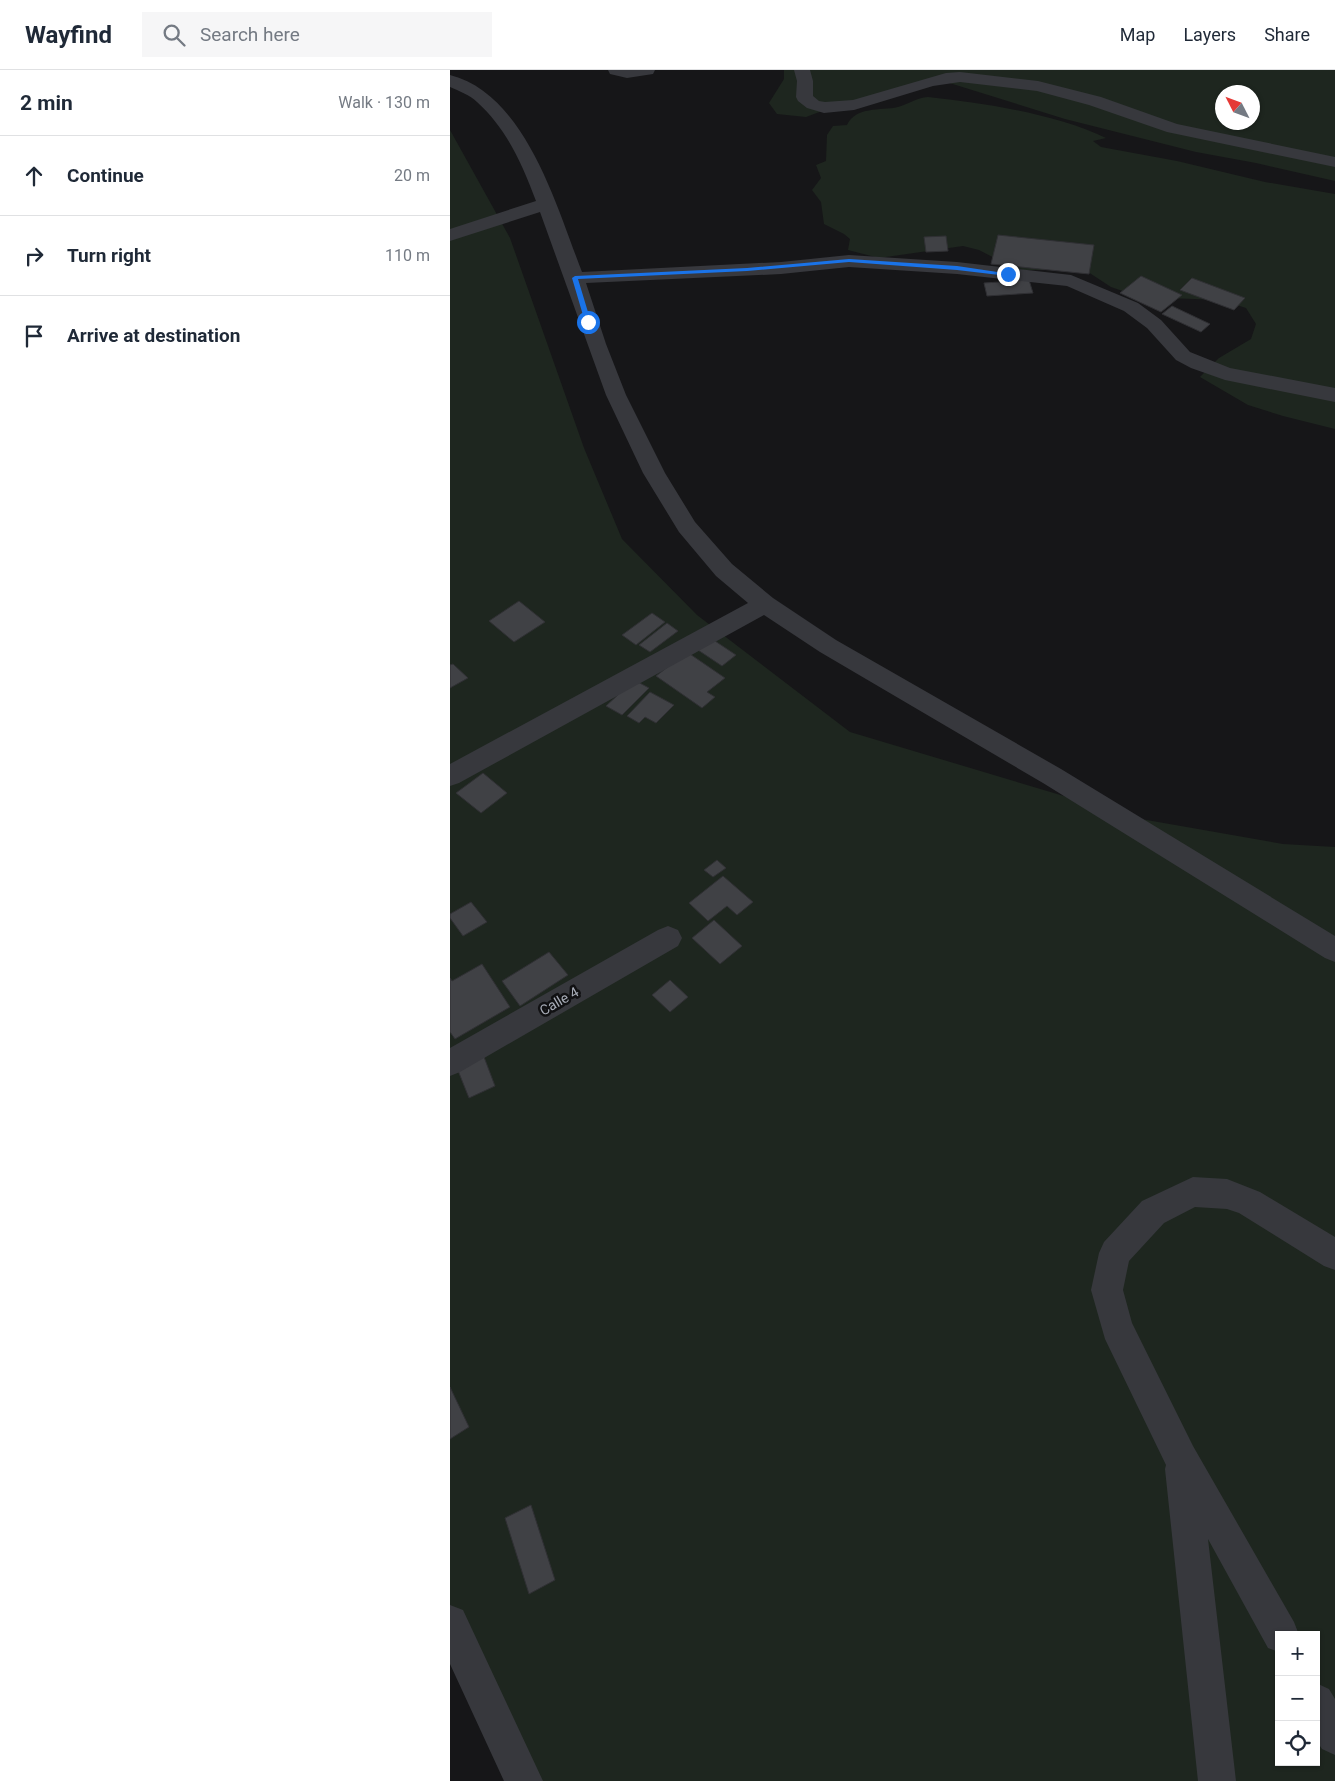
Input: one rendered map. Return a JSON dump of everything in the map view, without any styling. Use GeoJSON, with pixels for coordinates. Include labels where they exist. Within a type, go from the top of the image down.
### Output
{"type":"FeatureCollection","features":[{"type":"Feature","properties":{"kind":"street"},"geometry":{"type":"LineString","coordinates":[[616,70],[627,73],[647,70]]}},
{"type":"Feature","properties":{"kind":"street"},"geometry":{"type":"LineString","coordinates":[[802,70],[805,80],[804,97],[807,102],[817,107],[840,108],[946,78],[960,77],[1038,86],[1095,101],[1173,128],[1335,162]]}},
{"type":"Feature","properties":{"kind":"street"},"geometry":{"type":"LineString","coordinates":[[450,80],[482,97],[507,125],[528,159],[575,278],[596,344],[616,395],[654,473],[687,527],[724,570],[765,604],[828,646],[1052,776],[1335,950]]}},
{"type":"Feature","properties":{"kind":"street"},"geometry":{"type":"LineString","coordinates":[[450,235],[546,204]]}},
{"type":"Feature","properties":{"kind":"street"},"geometry":{"type":"LineString","coordinates":[[575,278],[747,270],[849,261],[957,268],[1071,281],[1131,307],[1154,324],[1183,356],[1198,363],[1225,374],[1335,395]]}},
{"type":"Feature","properties":{"kind":"street"},"geometry":{"type":"LineString","coordinates":[[450,776],[765,604]]}},
{"type":"Feature","properties":{"kind":"street","name":"Calle 4"},"geometry":{"type":"LineString","coordinates":[[450,1063],[668,938]]}},
{"type":"Feature","properties":{"kind":"street"},"geometry":{"type":"LineString","coordinates":[[1279,1631],[1181,1458],[1116,1327],[1108,1290],[1115,1253],[1153,1212],[1193,1192],[1227,1194],[1249,1202],[1335,1255]]}},
{"type":"Feature","properties":{"kind":"street"},"geometry":{"type":"LineString","coordinates":[[1181,1458],[1217,1781]]}},
{"type":"Feature","properties":{"kind":"street"},"geometry":{"type":"LineString","coordinates":[[450,1623],[524,1781]]}},
{"type":"Feature","properties":{"kind":"street"},"geometry":{"type":"LineString","coordinates":[[1320,1709],[1335,1736]]}},
{"type":"Feature","properties":{"kind":"shaded area"},"geometry":{"type":"Polygon","coordinates":[[[784,70],[1335,70],[1335,181],[1196,152],[1065,119],[943,81],[822,111],[806,117],[777,114],[769,103],[784,79],[784,70]]]}},
{"type":"Feature","properties":{"kind":"shaded area"},"geometry":{"type":"Polygon","coordinates":[[[928,97],[996,106],[1065,122],[1106,138],[1093,141],[1101,147],[1177,161],[1265,182],[1335,194],[1335,429],[1248,405],[1200,377],[1219,358],[1251,339],[1256,324],[1246,308],[1221,300],[1140,297],[1111,287],[1085,270],[1023,270],[1008,265],[979,250],[963,246],[879,258],[848,250],[850,239],[824,224],[821,202],[812,190],[821,178],[816,165],[826,161],[827,135],[833,126],[847,125],[851,119],[862,112],[898,107],[928,97]]]}},
{"type":"Feature","properties":{"kind":"shaded area"},"geometry":{"type":"Polygon","coordinates":[[[450,130],[510,238],[584,448],[622,539],[697,615],[850,732],[1141,819],[1283,844],[1335,847],[1335,1781],[524,1781],[450,1623],[450,130]]]}},
{"type":"Feature","properties":{"kind":"building"},"geometry":{"type":"Polygon","coordinates":[[[998,235],[1094,245],[1089,274],[991,264],[998,235]]]}},
{"type":"Feature","properties":{"kind":"building"},"geometry":{"type":"Polygon","coordinates":[[[946,236],[948,251],[926,252],[924,237],[946,236]]]}},
{"type":"Feature","properties":{"kind":"building"},"geometry":{"type":"Polygon","coordinates":[[[1141,276],[1182,295],[1161,312],[1120,293],[1141,276]]]}},
{"type":"Feature","properties":{"kind":"building"},"geometry":{"type":"Polygon","coordinates":[[[1192,278],[1245,298],[1234,310],[1180,290],[1192,278]]]}},
{"type":"Feature","properties":{"kind":"building"},"geometry":{"type":"Polygon","coordinates":[[[1029,280],[1033,293],[987,296],[984,283],[1029,280]]]}},
{"type":"Feature","properties":{"kind":"building"},"geometry":{"type":"Polygon","coordinates":[[[1172,306],[1210,324],[1201,332],[1162,314],[1172,306]]]}},
{"type":"Feature","properties":{"kind":"building"},"geometry":{"type":"Polygon","coordinates":[[[519,601],[545,622],[514,642],[489,621],[519,601]]]}},
{"type":"Feature","properties":{"kind":"building"},"geometry":{"type":"Polygon","coordinates":[[[652,613],[665,622],[636,645],[622,635],[652,613]]]}},
{"type":"Feature","properties":{"kind":"building"},"geometry":{"type":"Polygon","coordinates":[[[667,623],[678,631],[650,652],[639,645],[667,623]]]}},
{"type":"Feature","properties":{"kind":"building"},"geometry":{"type":"Polygon","coordinates":[[[712,639],[736,655],[722,666],[698,650],[712,639]]]}},
{"type":"Feature","properties":{"kind":"building"},"geometry":{"type":"Polygon","coordinates":[[[687,652],[725,678],[707,692],[715,697],[702,708],[656,676],[687,652]]]}},
{"type":"Feature","properties":{"kind":"building"},"geometry":{"type":"Polygon","coordinates":[[[453,664],[468,678],[450,688],[450,665],[453,664]]]}},
{"type":"Feature","properties":{"kind":"building"},"geometry":{"type":"Polygon","coordinates":[[[634,680],[649,688],[622,715],[606,706],[634,680]]]}},
{"type":"Feature","properties":{"kind":"building"},"geometry":{"type":"Polygon","coordinates":[[[650,692],[674,705],[656,723],[645,717],[639,723],[627,716],[650,692]]]}},
{"type":"Feature","properties":{"kind":"building"},"geometry":{"type":"Polygon","coordinates":[[[483,773],[507,793],[481,813],[456,793],[483,773]]]}},
{"type":"Feature","properties":{"kind":"building"},"geometry":{"type":"Polygon","coordinates":[[[717,860],[726,868],[713,877],[704,870],[717,860]]]}},
{"type":"Feature","properties":{"kind":"building"},"geometry":{"type":"Polygon","coordinates":[[[723,876],[753,902],[737,915],[727,906],[708,921],[689,903],[723,876]]]}},
{"type":"Feature","properties":{"kind":"building"},"geometry":{"type":"Polygon","coordinates":[[[471,902],[487,922],[463,936],[450,918],[450,914],[471,902]]]}},
{"type":"Feature","properties":{"kind":"building"},"geometry":{"type":"Polygon","coordinates":[[[714,920],[742,946],[720,964],[692,938],[714,920]]]}},
{"type":"Feature","properties":{"kind":"building"},"geometry":{"type":"Polygon","coordinates":[[[549,952],[568,975],[520,1006],[502,981],[549,952]]]}},
{"type":"Feature","properties":{"kind":"building"},"geometry":{"type":"Polygon","coordinates":[[[482,964],[510,1007],[455,1039],[450,1032],[450,978],[452,981],[482,964]]]}},
{"type":"Feature","properties":{"kind":"building"},"geometry":{"type":"Polygon","coordinates":[[[670,980],[688,997],[670,1012],[652,995],[670,980]]]}},
{"type":"Feature","properties":{"kind":"building"},"geometry":{"type":"Polygon","coordinates":[[[484,1057],[495,1086],[469,1098],[457,1068],[484,1057]]]}},
{"type":"Feature","properties":{"kind":"building"},"geometry":{"type":"Polygon","coordinates":[[[450,1387],[469,1427],[450,1439],[450,1387]]]}},
{"type":"Feature","properties":{"kind":"building"},"geometry":{"type":"Polygon","coordinates":[[[531,1505],[555,1580],[529,1594],[505,1518],[531,1505]]]}},
{"type":"Feature","properties":{"kind":"route"},"geometry":{"type":"LineString","coordinates":[[588,322],[575,278],[781,268],[849,261],[957,268],[1008,274]]}}]}
